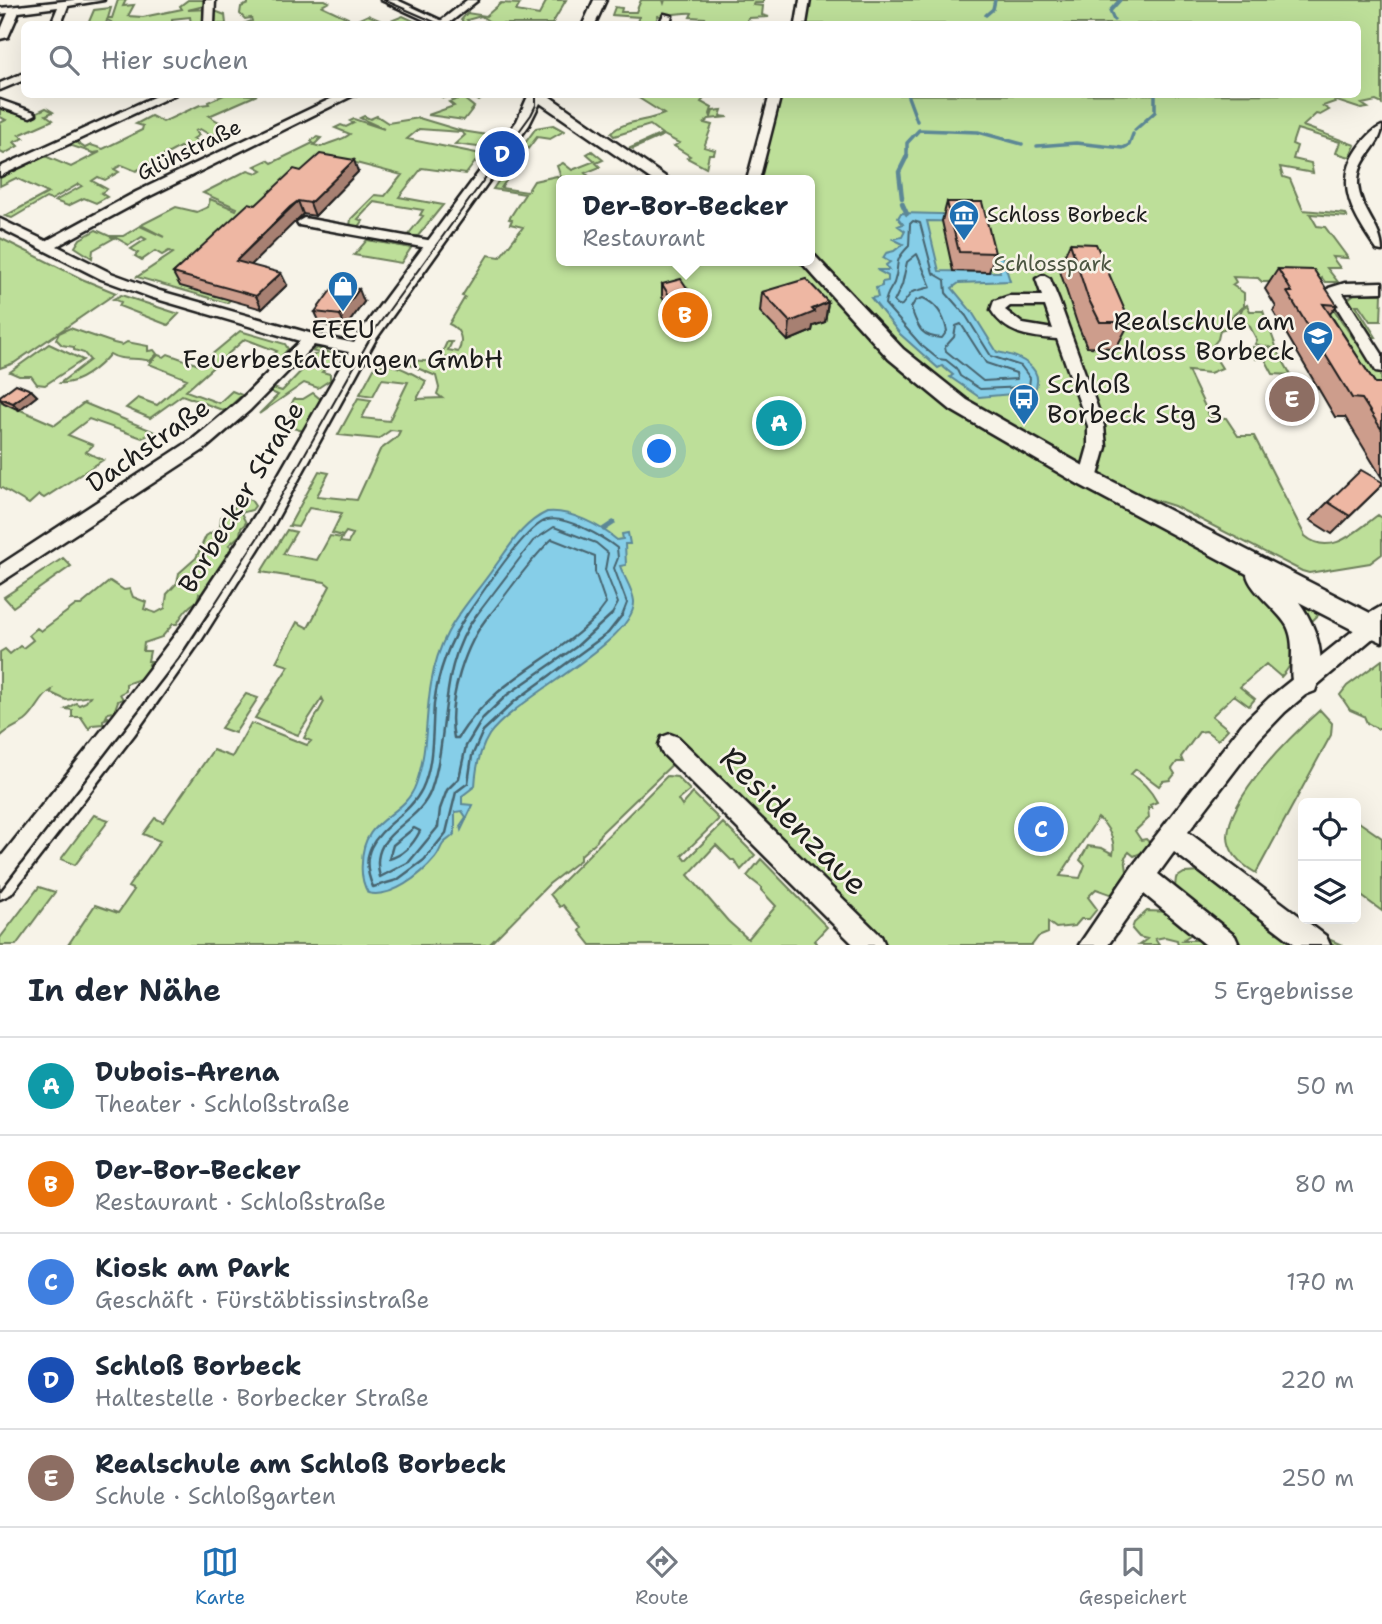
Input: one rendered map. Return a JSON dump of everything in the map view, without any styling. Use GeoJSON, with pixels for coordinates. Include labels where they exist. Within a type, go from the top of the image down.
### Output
{"type":"FeatureCollection","features":[{"type":"Feature","properties":{"kind":"street"},"geometry":{"type":"LineString","coordinates":[[0,11],[99,0]]}},
{"type":"Feature","properties":{"kind":"street"},"geometry":{"type":"LineString","coordinates":[[209,21],[210,0]]}},
{"type":"Feature","properties":{"kind":"street"},"geometry":{"type":"LineString","coordinates":[[387,0],[435,21]]}},
{"type":"Feature","properties":{"kind":"street"},"geometry":{"type":"LineString","coordinates":[[446,21],[473,0]]}},
{"type":"Feature","properties":{"kind":"street"},"geometry":{"type":"LineString","coordinates":[[590,21],[600,0]]}},
{"type":"Feature","properties":{"kind":"street"},"geometry":{"type":"LineString","coordinates":[[802,21],[805,0]]}},
{"type":"Feature","properties":{"kind":"street"},"geometry":{"type":"LineString","coordinates":[[57,21],[64,4]]}},
{"type":"Feature","properties":{"kind":"street"},"geometry":{"type":"LineString","coordinates":[[3,37],[16,9]]}},
{"type":"Feature","properties":{"kind":"street"},"geometry":{"type":"LineString","coordinates":[[0,88],[21,78]]}},
{"type":"Feature","properties":{"kind":"street"},"geometry":{"type":"LineString","coordinates":[[0,172],[162,98]]}},
{"type":"Feature","properties":{"kind":"street","name":"Glühstraße"},"geometry":{"type":"LineString","coordinates":[[47,246],[150,191],[343,98]]}},
{"type":"Feature","properties":{"kind":"street","name":"Borbecker Straße"},"geometry":{"type":"LineString","coordinates":[[0,883],[158,679],[208,608],[264,521],[359,349],[529,115],[536,98]]}},
{"type":"Feature","properties":{"kind":"street"},"geometry":{"type":"LineString","coordinates":[[541,98],[655,175]]}},
{"type":"Feature","properties":{"kind":"street"},"geometry":{"type":"LineString","coordinates":[[753,175],[775,98]]}},
{"type":"Feature","properties":{"kind":"street"},"geometry":{"type":"LineString","coordinates":[[0,103],[30,114]]}},
{"type":"Feature","properties":{"kind":"street"},"geometry":{"type":"LineString","coordinates":[[1382,130],[1356,157],[1352,178],[1356,201],[1364,220],[1382,247]]}},
{"type":"Feature","properties":{"kind":"street"},"geometry":{"type":"LineString","coordinates":[[304,222],[433,245]]}},
{"type":"Feature","properties":{"kind":"street"},"geometry":{"type":"LineString","coordinates":[[0,223],[106,276],[155,294],[311,339],[359,349]]}},
{"type":"Feature","properties":{"kind":"street"},"geometry":{"type":"LineString","coordinates":[[815,266],[840,290],[887,346],[932,385],[976,415],[1088,479],[1247,564],[1379,626],[1277,705],[1246,737],[1092,945]]}},
{"type":"Feature","properties":{"kind":"street"},"geometry":{"type":"LineString","coordinates":[[1043,278],[1096,426],[1096,453],[1088,479]]}},
{"type":"Feature","properties":{"kind":"street"},"geometry":{"type":"LineString","coordinates":[[1382,288],[1345,288],[1334,291],[1382,367]]}},
{"type":"Feature","properties":{"kind":"street"},"geometry":{"type":"LineString","coordinates":[[1052,301],[1009,301],[999,304],[998,310],[1004,320],[1018,328],[1065,335]]}},
{"type":"Feature","properties":{"kind":"street","name":"Dachstraße"},"geometry":{"type":"LineString","coordinates":[[0,575],[205,439],[244,406],[311,339]]}},
{"type":"Feature","properties":{"kind":"street"},"geometry":{"type":"LineString","coordinates":[[1247,564],[1284,601],[1301,626],[1309,650],[1305,682]]}},
{"type":"Feature","properties":{"kind":"street","name":"Residenzaue"},"geometry":{"type":"LineString","coordinates":[[670,745],[872,945]]}},
{"type":"Feature","properties":{"kind":"street"},"geometry":{"type":"LineString","coordinates":[[1172,835],[1317,945]]}},
{"type":"Feature","properties":{"kind":"street"},"geometry":{"type":"LineString","coordinates":[[1141,876],[1226,945]]}},
{"type":"Feature","properties":{"kind":"green space"},"geometry":{"type":"Polygon","coordinates":[[[118,0],[126,0],[123,6],[134,5],[128,16],[143,17],[182,9],[180,6],[188,0],[215,0],[216,3],[188,10],[210,9],[225,15],[226,21],[191,21],[190,17],[172,21],[89,21],[94,10],[111,8],[108,18],[112,18],[118,0]]]}},
{"type":"Feature","properties":{"kind":"green space"},"geometry":{"type":"Polygon","coordinates":[[[248,0],[325,0],[329,2],[322,6],[348,18],[344,20],[346,21],[252,21],[240,14],[241,7],[248,4],[248,0]]]}},
{"type":"Feature","properties":{"kind":"green space"},"geometry":{"type":"Polygon","coordinates":[[[547,0],[566,0],[554,21],[488,21],[481,16],[468,21],[461,20],[467,13],[486,16],[501,3],[520,4],[516,11],[539,15],[547,0]]]}},
{"type":"Feature","properties":{"kind":"green space"},"geometry":{"type":"Polygon","coordinates":[[[641,0],[663,0],[664,3],[665,0],[763,0],[763,3],[753,5],[763,6],[762,15],[769,17],[748,18],[749,21],[704,21],[705,18],[690,17],[692,13],[685,13],[658,16],[656,21],[637,21],[639,17],[612,15],[615,7],[622,8],[621,12],[636,12],[641,0]]]}},
{"type":"Feature","properties":{"kind":"green space","name":"Schlosspark"},"geometry":{"type":"Polygon","coordinates":[[[805,0],[1382,0],[1382,104],[1376,101],[1362,104],[1368,108],[1361,109],[1337,101],[1323,106],[1329,110],[1320,115],[1316,114],[1303,126],[1355,145],[1350,157],[1336,153],[1340,142],[1297,129],[1292,144],[1297,146],[1293,159],[1311,163],[1313,173],[1280,167],[1283,177],[1290,179],[1303,210],[1346,214],[1347,217],[1310,214],[1317,226],[1325,227],[1348,258],[1332,257],[1340,268],[1327,268],[1338,282],[1325,282],[1322,278],[1320,281],[1262,282],[1258,278],[1233,277],[1236,282],[1232,285],[1244,293],[1244,307],[1247,305],[1250,311],[1263,311],[1277,349],[1255,344],[1257,340],[1249,325],[1233,319],[1239,316],[1243,307],[1230,318],[1227,328],[1220,330],[1218,339],[1210,349],[1222,368],[1210,373],[1188,371],[1210,417],[1226,418],[1238,436],[1254,436],[1305,536],[1315,542],[1334,543],[1353,534],[1378,515],[1382,518],[1382,554],[1370,563],[1309,573],[1174,506],[1127,491],[1329,605],[1292,640],[1291,660],[1281,677],[1266,664],[1240,687],[1255,699],[1249,706],[1234,695],[1212,716],[1228,729],[1218,740],[1206,731],[1199,732],[1181,757],[1183,762],[1177,762],[1172,769],[1175,774],[1159,786],[1136,769],[1131,774],[1146,786],[1157,802],[1150,805],[1152,808],[1148,808],[1149,818],[1135,831],[1141,840],[1146,839],[1149,842],[1148,850],[1134,856],[1129,852],[1125,857],[1128,878],[1117,885],[1118,890],[1113,895],[1096,889],[1088,897],[1097,909],[1089,919],[1081,919],[1075,926],[1056,928],[1048,922],[1048,933],[1038,937],[1032,945],[872,945],[681,756],[600,834],[597,841],[580,856],[580,860],[549,884],[489,945],[68,945],[95,905],[118,913],[134,890],[128,887],[160,841],[143,834],[155,818],[163,822],[213,750],[232,757],[251,723],[307,745],[311,741],[304,738],[324,702],[322,698],[298,735],[255,718],[289,666],[276,662],[297,622],[308,628],[330,586],[325,582],[261,572],[287,530],[296,532],[283,554],[317,560],[330,536],[342,538],[340,542],[348,543],[353,534],[346,532],[343,536],[332,533],[342,513],[309,508],[298,527],[289,526],[319,471],[329,473],[317,496],[357,500],[380,450],[397,437],[400,431],[391,430],[378,439],[338,435],[358,398],[371,400],[362,418],[389,421],[408,382],[382,379],[373,396],[360,394],[375,366],[395,366],[426,381],[417,399],[442,398],[437,394],[439,388],[436,376],[396,359],[450,363],[454,367],[465,360],[440,357],[447,342],[452,342],[448,350],[458,352],[460,348],[459,332],[449,324],[465,297],[462,296],[488,255],[500,257],[523,227],[510,224],[512,220],[509,219],[525,194],[493,189],[501,177],[508,178],[501,188],[527,192],[534,181],[556,176],[556,266],[815,266],[815,175],[754,175],[775,98],[1361,98],[1361,21],[802,21],[805,0]],[[1098,818],[1060,876],[1080,878],[1085,865],[1080,860],[1088,846],[1102,848],[1113,854],[1108,829],[1098,818]]]}},
{"type":"Feature","properties":{"kind":"green space"},"geometry":{"type":"Polygon","coordinates":[[[368,15],[382,21],[355,21],[368,15]]]}},
{"type":"Feature","properties":{"kind":"green space"},"geometry":{"type":"Polygon","coordinates":[[[403,16],[414,21],[391,21],[403,16]]]}},
{"type":"Feature","properties":{"kind":"green space"},"geometry":{"type":"Polygon","coordinates":[[[217,98],[250,98],[209,116],[229,128],[212,136],[200,129],[195,131],[199,135],[193,139],[199,142],[186,150],[180,147],[136,171],[122,165],[114,169],[119,172],[105,180],[98,177],[92,181],[107,189],[101,193],[107,197],[96,203],[84,198],[68,206],[55,201],[82,186],[79,184],[51,200],[46,198],[12,218],[5,216],[48,193],[16,178],[0,186],[0,178],[45,156],[71,167],[100,152],[93,153],[69,145],[76,142],[85,148],[91,145],[103,149],[142,130],[143,126],[136,124],[151,116],[163,122],[200,105],[209,104],[208,102],[217,98]]]}},
{"type":"Feature","properties":{"kind":"green space"},"geometry":{"type":"Polygon","coordinates":[[[463,98],[474,107],[464,120],[428,115],[454,106],[449,102],[463,98]]]}},
{"type":"Feature","properties":{"kind":"green space"},"geometry":{"type":"Polygon","coordinates":[[[639,98],[704,98],[701,102],[712,108],[711,117],[713,111],[722,110],[720,116],[728,117],[709,119],[704,123],[712,125],[704,147],[715,150],[714,154],[709,154],[706,168],[687,158],[690,156],[674,146],[679,143],[664,135],[630,148],[662,134],[650,125],[614,136],[611,133],[629,123],[664,114],[639,98]]]}},
{"type":"Feature","properties":{"kind":"green space"},"geometry":{"type":"Polygon","coordinates":[[[0,106],[29,116],[46,108],[53,112],[46,115],[53,120],[19,135],[24,138],[14,142],[18,146],[4,154],[0,152],[0,123],[6,120],[0,117],[0,106]]]}},
{"type":"Feature","properties":{"kind":"green space"},"geometry":{"type":"Polygon","coordinates":[[[364,116],[370,119],[377,116],[388,123],[419,118],[462,131],[494,136],[485,148],[455,144],[465,135],[461,132],[419,129],[407,139],[481,154],[466,174],[422,168],[399,197],[443,205],[418,236],[407,236],[423,216],[420,215],[423,210],[374,202],[358,219],[363,221],[358,228],[350,226],[351,219],[375,195],[385,196],[402,175],[329,156],[217,296],[231,299],[227,303],[137,277],[173,253],[169,251],[162,255],[155,251],[142,260],[135,256],[138,253],[131,249],[146,239],[142,237],[129,245],[113,236],[123,236],[140,226],[164,237],[141,225],[176,207],[197,212],[208,207],[210,199],[236,210],[237,208],[203,193],[248,170],[257,173],[262,170],[255,166],[268,160],[272,163],[313,143],[311,141],[317,137],[321,138],[314,145],[321,147],[344,138],[350,134],[335,128],[341,125],[346,127],[354,123],[350,121],[354,119],[384,129],[360,118],[364,116]]]}},
{"type":"Feature","properties":{"kind":"green space"},"geometry":{"type":"Polygon","coordinates":[[[553,125],[564,131],[550,139],[537,137],[518,162],[512,161],[536,128],[553,125]]]}},
{"type":"Feature","properties":{"kind":"green space"},"geometry":{"type":"Polygon","coordinates":[[[592,151],[603,160],[596,163],[600,167],[585,173],[588,175],[560,175],[557,166],[563,163],[572,170],[595,161],[587,154],[592,151]]]}},
{"type":"Feature","properties":{"kind":"green space"},"geometry":{"type":"Polygon","coordinates":[[[96,230],[114,238],[93,250],[92,258],[75,247],[80,239],[96,230]]]}},
{"type":"Feature","properties":{"kind":"green space"},"geometry":{"type":"Polygon","coordinates":[[[0,238],[116,293],[14,363],[0,368],[0,238]]]}},
{"type":"Feature","properties":{"kind":"green space"},"geometry":{"type":"Polygon","coordinates":[[[367,240],[411,248],[401,263],[354,255],[367,240]]]}},
{"type":"Feature","properties":{"kind":"green space"},"geometry":{"type":"Polygon","coordinates":[[[1314,290],[1331,305],[1353,338],[1364,345],[1372,365],[1381,371],[1382,426],[1314,290]]]}},
{"type":"Feature","properties":{"kind":"green space"},"geometry":{"type":"Polygon","coordinates":[[[1354,294],[1382,294],[1381,321],[1370,321],[1359,305],[1356,305],[1376,337],[1372,337],[1347,300],[1354,294]]]}},
{"type":"Feature","properties":{"kind":"green space"},"geometry":{"type":"Polygon","coordinates":[[[121,295],[179,314],[168,325],[119,306],[121,302],[113,299],[121,295]]]}},
{"type":"Feature","properties":{"kind":"green space"},"geometry":{"type":"Polygon","coordinates":[[[70,328],[122,345],[127,342],[148,346],[148,351],[154,350],[157,354],[150,361],[119,358],[110,354],[81,378],[60,383],[90,360],[84,353],[74,350],[74,347],[62,345],[56,339],[59,333],[70,328]]]}},
{"type":"Feature","properties":{"kind":"green space"},"geometry":{"type":"Polygon","coordinates":[[[240,331],[285,344],[288,349],[275,364],[266,361],[277,351],[245,339],[186,391],[219,403],[232,391],[242,395],[225,411],[182,395],[150,418],[126,408],[138,398],[157,405],[187,379],[149,364],[158,355],[164,357],[168,354],[199,365],[240,331]]]}},
{"type":"Feature","properties":{"kind":"green space"},"geometry":{"type":"Polygon","coordinates":[[[49,344],[83,360],[45,385],[37,384],[31,376],[19,376],[10,372],[49,344]]]}},
{"type":"Feature","properties":{"kind":"green space"},"geometry":{"type":"Polygon","coordinates":[[[1253,347],[1278,352],[1291,375],[1273,374],[1265,359],[1256,359],[1252,354],[1253,347]]]}},
{"type":"Feature","properties":{"kind":"green space"},"geometry":{"type":"Polygon","coordinates":[[[317,348],[336,355],[336,359],[322,372],[330,374],[330,380],[318,388],[304,383],[259,414],[278,395],[267,390],[270,387],[282,391],[309,363],[302,360],[319,353],[311,351],[317,348]]]}},
{"type":"Feature","properties":{"kind":"green space"},"geometry":{"type":"Polygon","coordinates":[[[313,393],[324,402],[303,431],[293,428],[293,423],[290,423],[294,419],[290,416],[295,410],[290,407],[294,399],[303,399],[313,393]]]}},
{"type":"Feature","properties":{"kind":"green space"},"geometry":{"type":"Polygon","coordinates":[[[0,401],[55,425],[84,403],[155,432],[142,438],[89,419],[68,435],[93,445],[86,452],[103,460],[44,498],[39,495],[29,504],[0,487],[0,401]]]}},
{"type":"Feature","properties":{"kind":"green space"},"geometry":{"type":"Polygon","coordinates":[[[245,498],[251,500],[255,506],[252,510],[241,513],[246,523],[241,528],[240,535],[229,545],[232,547],[229,551],[231,554],[202,597],[199,594],[197,601],[185,611],[177,624],[173,624],[162,637],[144,643],[143,651],[150,651],[148,661],[152,661],[148,665],[151,668],[140,679],[126,684],[126,691],[120,694],[123,699],[118,701],[114,712],[108,713],[106,717],[109,717],[103,720],[103,724],[92,725],[89,729],[81,717],[72,717],[72,710],[66,709],[76,703],[79,705],[86,702],[90,696],[66,700],[51,693],[52,690],[29,718],[0,737],[0,652],[5,649],[10,654],[20,646],[23,648],[33,640],[29,635],[37,628],[41,631],[76,605],[81,605],[110,581],[124,590],[130,589],[133,597],[146,602],[144,609],[156,613],[165,608],[167,594],[177,583],[179,573],[196,558],[206,536],[220,527],[221,517],[245,498]]]}},
{"type":"Feature","properties":{"kind":"green space"},"geometry":{"type":"Polygon","coordinates":[[[63,558],[71,566],[13,607],[4,597],[63,558]]]}},
{"type":"Feature","properties":{"kind":"green space"},"geometry":{"type":"Polygon","coordinates":[[[1382,660],[1382,728],[1378,729],[1367,723],[1364,716],[1350,710],[1340,695],[1347,686],[1382,660]]]}},
{"type":"Feature","properties":{"kind":"green space"},"geometry":{"type":"Polygon","coordinates":[[[246,694],[258,698],[235,733],[221,728],[246,694]]]}},
{"type":"Feature","properties":{"kind":"green space"},"geometry":{"type":"Polygon","coordinates":[[[1320,710],[1332,723],[1331,735],[1256,873],[1241,862],[1230,848],[1228,836],[1231,820],[1250,785],[1264,767],[1320,710]]]}},
{"type":"Feature","properties":{"kind":"green space"},"geometry":{"type":"Polygon","coordinates":[[[667,776],[677,777],[690,790],[678,800],[682,806],[693,793],[719,819],[682,855],[686,860],[723,823],[755,855],[741,870],[734,860],[716,845],[688,875],[728,921],[748,939],[776,906],[761,887],[747,876],[761,859],[827,927],[814,941],[818,945],[591,945],[580,931],[582,928],[550,894],[667,776]]]}},
{"type":"Feature","properties":{"kind":"green space"},"geometry":{"type":"Polygon","coordinates":[[[94,815],[109,820],[75,865],[61,859],[94,815]]]}},
{"type":"Feature","properties":{"kind":"green space"},"geometry":{"type":"Polygon","coordinates":[[[1361,823],[1382,838],[1382,911],[1361,896],[1361,823]]]}},
{"type":"Feature","properties":{"kind":"green space"},"geometry":{"type":"Polygon","coordinates":[[[1202,872],[1278,921],[1276,933],[1317,934],[1342,945],[1216,945],[1194,932],[1183,940],[1199,940],[1206,945],[1178,945],[1177,940],[1165,937],[1155,939],[1159,945],[1139,945],[1147,939],[1139,937],[1132,929],[1134,923],[1147,911],[1172,912],[1176,878],[1184,873],[1202,872]]]}},
{"type":"Feature","properties":{"kind":"green space"},"geometry":{"type":"Polygon","coordinates":[[[39,887],[55,892],[16,945],[0,945],[0,938],[39,887]]]}},
{"type":"Feature","properties":{"kind":"water"},"geometry":{"type":"Polygon","coordinates":[[[901,213],[976,215],[994,255],[1002,256],[1010,281],[959,283],[952,288],[972,312],[997,352],[1021,359],[1033,369],[1037,376],[1034,392],[979,397],[950,377],[953,375],[942,366],[938,368],[900,334],[871,298],[878,297],[876,288],[882,286],[882,282],[888,281],[888,276],[877,270],[889,270],[886,265],[890,262],[883,258],[886,253],[903,244],[893,239],[902,237],[905,231],[898,226],[903,224],[898,218],[901,213]],[[927,221],[939,271],[1000,272],[998,263],[986,263],[976,222],[927,221]]]}},
{"type":"Feature","properties":{"kind":"water"},"geometry":{"type":"Polygon","coordinates":[[[547,512],[565,513],[584,520],[617,540],[623,539],[622,534],[628,533],[630,544],[625,544],[626,565],[620,566],[634,601],[630,617],[616,634],[596,651],[522,704],[489,735],[479,760],[475,786],[462,796],[462,804],[473,805],[461,830],[460,826],[466,817],[462,811],[455,812],[455,833],[443,844],[429,865],[396,889],[377,894],[368,893],[362,875],[364,848],[376,827],[410,796],[416,784],[423,759],[431,684],[440,649],[454,622],[516,537],[530,523],[547,512]]]}},
{"type":"Feature","properties":{"kind":"building"},"geometry":{"type":"Polygon","coordinates":[[[320,154],[354,160],[310,203],[298,201],[290,207],[236,261],[281,273],[256,296],[173,273],[249,203],[256,205],[294,169],[301,171],[320,154]]]}},
{"type":"Feature","properties":{"kind":"building"},"geometry":{"type":"Polygon","coordinates":[[[947,202],[982,202],[995,253],[959,252],[947,202]]]}},
{"type":"Feature","properties":{"kind":"building"},"geometry":{"type":"Polygon","coordinates":[[[1070,243],[1096,244],[1130,322],[1100,322],[1088,298],[1070,243]]]}},
{"type":"Feature","properties":{"kind":"building"},"geometry":{"type":"Polygon","coordinates":[[[1278,269],[1314,270],[1337,305],[1323,304],[1375,383],[1382,383],[1382,430],[1362,399],[1352,398],[1287,292],[1292,292],[1278,269]]]}},
{"type":"Feature","properties":{"kind":"building"},"geometry":{"type":"Polygon","coordinates":[[[681,279],[704,313],[684,319],[662,284],[681,279]]]}},
{"type":"Feature","properties":{"kind":"building"},"geometry":{"type":"Polygon","coordinates":[[[806,279],[828,302],[812,309],[815,312],[790,322],[762,292],[806,279]]]}},
{"type":"Feature","properties":{"kind":"building"},"geometry":{"type":"Polygon","coordinates":[[[334,286],[359,289],[340,315],[315,312],[334,286]]]}},
{"type":"Feature","properties":{"kind":"building"},"geometry":{"type":"Polygon","coordinates":[[[16,384],[31,390],[13,403],[0,398],[0,396],[16,384]]]}},
{"type":"Feature","properties":{"kind":"building"},"geometry":{"type":"Polygon","coordinates":[[[1361,470],[1382,482],[1382,485],[1350,516],[1328,502],[1361,470]]]}},
{"type":"Feature","properties":{"kind":"waterway"},"geometry":{"type":"LineString","coordinates":[[986,15],[993,9],[995,0]]}},
{"type":"Feature","properties":{"kind":"waterway"},"geometry":{"type":"LineString","coordinates":[[1114,20],[1110,11],[1120,0]]}},
{"type":"Feature","properties":{"kind":"waterway"},"geometry":{"type":"LineString","coordinates":[[908,98],[917,121]]}},
{"type":"Feature","properties":{"kind":"waterway"},"geometry":{"type":"LineString","coordinates":[[1135,130],[1155,112],[1155,98]]}},
{"type":"Feature","properties":{"kind":"waterway"},"geometry":{"type":"LineString","coordinates":[[907,156],[907,143],[919,130],[978,132],[1022,144]]}},
{"type":"Feature","properties":{"kind":"waterway"},"geometry":{"type":"LineString","coordinates":[[1037,146],[1076,143],[1123,148],[1129,145],[1133,134]]}},
{"type":"Feature","properties":{"kind":"waterway"},"geometry":{"type":"LineString","coordinates":[[902,198],[899,172],[907,156]]}},
{"type":"Feature","properties":{"kind":"waterway"},"geometry":{"type":"LineString","coordinates":[[902,203],[907,214]]}},
{"type":"Feature","properties":{"kind":"waterway"},"geometry":{"type":"LineString","coordinates":[[604,529],[613,523]]}},
{"type":"Feature","properties":{"kind":"tram line"},"geometry":{"type":"LineString","coordinates":[[384,0],[432,21]]}},
{"type":"Feature","properties":{"kind":"tram line"},"geometry":{"type":"LineString","coordinates":[[207,616],[258,537],[376,328],[531,115],[536,98]]}},
{"type":"Feature","properties":{"kind":"tram line"},"geometry":{"type":"LineString","coordinates":[[0,891],[179,658],[208,614]]}},
{"type":"Feature","properties":{"kind":"place","name":"Schloß Borbeck"},"geometry":{"type":"Point","coordinates":[502,154]}},
{"type":"Feature","properties":{"kind":"place","name":"Schloss Borbeck"},"geometry":{"type":"Point","coordinates":[964,242]}},
{"type":"Feature","properties":{"kind":"place","name":"EFEU Feuerbestattungen GmbH"},"geometry":{"type":"Point","coordinates":[343,313]}},
{"type":"Feature","properties":{"kind":"place","name":"Der-Bor-Becker"},"geometry":{"type":"Point","coordinates":[685,315]}},
{"type":"Feature","properties":{"kind":"place","name":"Realschule am Schloss Borbeck"},"geometry":{"type":"Point","coordinates":[1318,363]}},
{"type":"Feature","properties":{"kind":"place","name":"Realschule am Schloß Borbeck"},"geometry":{"type":"Point","coordinates":[1292,399]}},
{"type":"Feature","properties":{"kind":"place","name":"Dubois-Arena"},"geometry":{"type":"Point","coordinates":[779,423]}},
{"type":"Feature","properties":{"kind":"place","name":"Schloß Borbeck Stg 3"},"geometry":{"type":"Point","coordinates":[1024,426]}},
{"type":"Feature","properties":{"kind":"place","name":"Kiosk am Park"},"geometry":{"type":"Point","coordinates":[1041,829]}}]}
